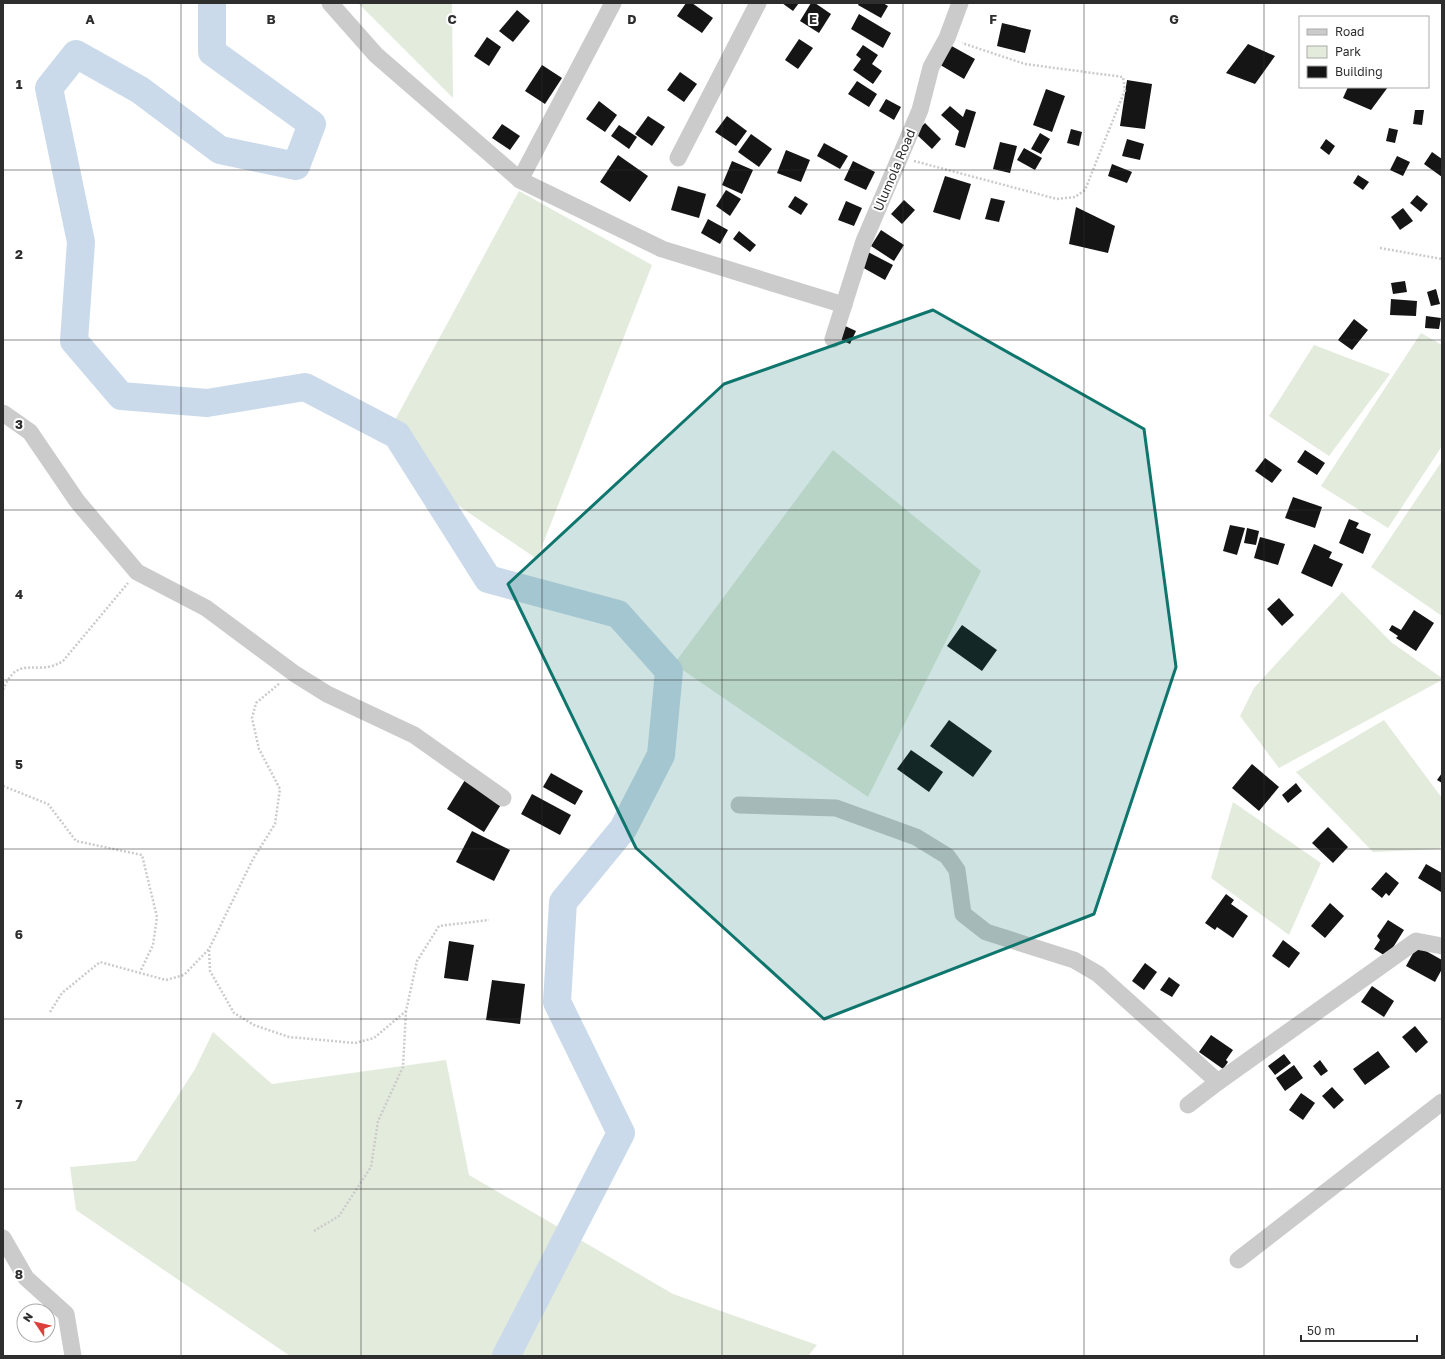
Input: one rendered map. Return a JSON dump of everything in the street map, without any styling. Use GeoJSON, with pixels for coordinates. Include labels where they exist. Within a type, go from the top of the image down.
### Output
{"type":"FeatureCollection","features":[{"type":"Feature","properties":{"kind":"street"},"geometry":{"type":"LineString","coordinates":[[330,3],[376,55],[520,180],[662,248],[844,305]]}},
{"type":"Feature","properties":{"kind":"street"},"geometry":{"type":"LineString","coordinates":[[520,180],[613,3]]}},
{"type":"Feature","properties":{"kind":"street"},"geometry":{"type":"LineString","coordinates":[[678,158],[758,3]]}},
{"type":"Feature","properties":{"kind":"street","name":"Ulumola Road"},"geometry":{"type":"LineString","coordinates":[[833,339],[864,241],[920,110],[930,67],[947,38],[960,3]]}},
{"type":"Feature","properties":{"kind":"street"},"geometry":{"type":"LineString","coordinates":[[3,413],[30,432],[77,501],[137,572],[206,608],[295,674],[327,694],[414,735],[503,798]]}},
{"type":"Feature","properties":{"kind":"street"},"geometry":{"type":"LineString","coordinates":[[739,805],[836,808],[916,837],[947,856],[957,870],[963,914],[986,932],[1074,960],[1098,974],[1218,1082]]}},
{"type":"Feature","properties":{"kind":"street"},"geometry":{"type":"LineString","coordinates":[[1188,1105],[1416,941],[1442,946]]}},
{"type":"Feature","properties":{"kind":"street"},"geometry":{"type":"LineString","coordinates":[[1238,1260],[1442,1102]]}},
{"type":"Feature","properties":{"kind":"street"},"geometry":{"type":"LineString","coordinates":[[3,1238],[26,1278],[66,1314],[73,1356]]}},
{"type":"Feature","properties":{"kind":"path"},"geometry":{"type":"LineString","coordinates":[[900,157],[1057,199],[1076,197],[1085,190],[1125,90],[1123,77],[1025,64],[947,38]]}},
{"type":"Feature","properties":{"kind":"path"},"geometry":{"type":"LineString","coordinates":[[1380,248],[1442,259]]}},
{"type":"Feature","properties":{"kind":"path"},"geometry":{"type":"LineString","coordinates":[[3,690],[8,678],[22,667],[53,668],[62,661],[137,572]]}},
{"type":"Feature","properties":{"kind":"path"},"geometry":{"type":"LineString","coordinates":[[50,1012],[62,993],[100,962],[166,980],[184,975],[209,949],[253,859],[275,824],[280,789],[259,749],[252,718],[256,704],[286,678],[295,674]]}},
{"type":"Feature","properties":{"kind":"path"},"geometry":{"type":"LineString","coordinates":[[3,786],[48,804],[76,841],[142,856],[157,916],[153,944],[140,972]]}},
{"type":"Feature","properties":{"kind":"path"},"geometry":{"type":"LineString","coordinates":[[314,1231],[339,1216],[371,1167],[378,1121],[403,1067],[406,1010],[416,960],[439,926],[489,920]]}},
{"type":"Feature","properties":{"kind":"path"},"geometry":{"type":"LineString","coordinates":[[209,949],[210,971],[234,1013],[254,1025],[289,1037],[355,1043],[374,1038],[406,1010]]}},
{"type":"Feature","properties":{"kind":"highlighted area"},"geometry":{"type":"Polygon","coordinates":[[[933,310],[1144,429],[1176,667],[1094,914],[824,1019],[636,848],[508,584],[724,384],[933,310]]]}},
{"type":"Feature","properties":{"kind":"green space"},"geometry":{"type":"Polygon","coordinates":[[[358,3],[452,3],[453,98],[358,3]]]}},
{"type":"Feature","properties":{"kind":"green space"},"geometry":{"type":"Polygon","coordinates":[[[519,191],[652,265],[537,559],[450,500],[395,420],[519,191]]]}},
{"type":"Feature","properties":{"kind":"green space"},"geometry":{"type":"Polygon","coordinates":[[[1421,333],[1442,345],[1442,446],[1388,528],[1321,486],[1421,333]]]}},
{"type":"Feature","properties":{"kind":"green space"},"geometry":{"type":"Polygon","coordinates":[[[1314,345],[1390,374],[1329,456],[1269,416],[1314,345]]]}},
{"type":"Feature","properties":{"kind":"green space"},"geometry":{"type":"Polygon","coordinates":[[[833,450],[981,571],[868,797],[674,664],[833,450]]]}},
{"type":"Feature","properties":{"kind":"green space"},"geometry":{"type":"Polygon","coordinates":[[[1442,461],[1442,616],[1371,567],[1442,461]]]}},
{"type":"Feature","properties":{"kind":"green space"},"geometry":{"type":"Polygon","coordinates":[[[1342,592],[1391,642],[1442,678],[1442,680],[1279,768],[1240,716],[1254,688],[1342,592]]]}},
{"type":"Feature","properties":{"kind":"green space"},"geometry":{"type":"Polygon","coordinates":[[[1384,720],[1442,798],[1442,839],[1440,849],[1373,852],[1296,772],[1384,720]]]}},
{"type":"Feature","properties":{"kind":"green space"},"geometry":{"type":"Polygon","coordinates":[[[1233,802],[1321,863],[1289,935],[1211,878],[1233,802]]]}},
{"type":"Feature","properties":{"kind":"green space"},"geometry":{"type":"Polygon","coordinates":[[[213,1032],[272,1084],[446,1060],[469,1175],[673,1294],[817,1345],[808,1356],[290,1356],[76,1210],[70,1167],[136,1161],[195,1069],[213,1032]]]}},
{"type":"Feature","properties":{"kind":"building"},"geometry":{"type":"Polygon","coordinates":[[[686,3],[692,3],[713,18],[702,33],[677,16],[686,3]]]}},
{"type":"Feature","properties":{"kind":"building"},"geometry":{"type":"Polygon","coordinates":[[[782,3],[799,3],[793,11],[782,3]]]}},
{"type":"Feature","properties":{"kind":"building"},"geometry":{"type":"Polygon","coordinates":[[[811,3],[815,3],[831,14],[819,33],[800,21],[811,3]]]}},
{"type":"Feature","properties":{"kind":"building"},"geometry":{"type":"Polygon","coordinates":[[[859,3],[883,3],[888,6],[881,18],[858,5],[859,3]]]}},
{"type":"Feature","properties":{"kind":"building"},"geometry":{"type":"Polygon","coordinates":[[[517,10],[530,21],[513,42],[499,31],[517,10]]]}},
{"type":"Feature","properties":{"kind":"building"},"geometry":{"type":"Polygon","coordinates":[[[859,14],[891,33],[883,48],[851,29],[859,14]]]}},
{"type":"Feature","properties":{"kind":"building"},"geometry":{"type":"Polygon","coordinates":[[[1002,23],[1031,30],[1025,53],[997,46],[1002,23]]]}},
{"type":"Feature","properties":{"kind":"building"},"geometry":{"type":"Polygon","coordinates":[[[487,37],[501,47],[489,66],[474,56],[487,37]]]}},
{"type":"Feature","properties":{"kind":"building"},"geometry":{"type":"Polygon","coordinates":[[[799,39],[813,48],[798,69],[785,60],[799,39]]]}},
{"type":"Feature","properties":{"kind":"building"},"geometry":{"type":"Polygon","coordinates":[[[948,44],[975,59],[964,79],[937,63],[948,44]]]}},
{"type":"Feature","properties":{"kind":"building"},"geometry":{"type":"Polygon","coordinates":[[[1248,44],[1275,56],[1255,84],[1226,73],[1248,44]]]}},
{"type":"Feature","properties":{"kind":"building"},"geometry":{"type":"Polygon","coordinates":[[[863,45],[878,55],[872,64],[882,71],[873,84],[853,70],[861,59],[856,55],[863,45]]]}},
{"type":"Feature","properties":{"kind":"building"},"geometry":{"type":"Polygon","coordinates":[[[542,65],[562,78],[545,104],[525,91],[542,65]]]}},
{"type":"Feature","properties":{"kind":"building"},"geometry":{"type":"Polygon","coordinates":[[[680,72],[697,84],[684,102],[667,90],[680,72]]]}},
{"type":"Feature","properties":{"kind":"building"},"geometry":{"type":"Polygon","coordinates":[[[1127,80],[1152,84],[1145,129],[1120,126],[1127,80]]]}},
{"type":"Feature","properties":{"kind":"building"},"geometry":{"type":"Polygon","coordinates":[[[857,81],[877,94],[869,107],[848,94],[857,81]]]}},
{"type":"Feature","properties":{"kind":"building"},"geometry":{"type":"Polygon","coordinates":[[[1348,88],[1387,88],[1371,110],[1343,98],[1348,88]]]}},
{"type":"Feature","properties":{"kind":"building"},"geometry":{"type":"Polygon","coordinates":[[[1046,89],[1065,96],[1052,132],[1033,125],[1046,89]]]}},
{"type":"Feature","properties":{"kind":"building"},"geometry":{"type":"Polygon","coordinates":[[[886,99],[901,107],[894,120],[879,111],[886,99]]]}},
{"type":"Feature","properties":{"kind":"building"},"geometry":{"type":"Polygon","coordinates":[[[599,101],[617,115],[605,132],[586,119],[599,101]]]}},
{"type":"Feature","properties":{"kind":"building"},"geometry":{"type":"Polygon","coordinates":[[[950,106],[963,117],[966,109],[976,112],[965,148],[955,145],[959,131],[941,115],[950,106]]]}},
{"type":"Feature","properties":{"kind":"building"},"geometry":{"type":"Polygon","coordinates":[[[1415,110],[1424,110],[1422,125],[1413,124],[1415,110]]]}},
{"type":"Feature","properties":{"kind":"building"},"geometry":{"type":"Polygon","coordinates":[[[648,116],[665,127],[652,146],[635,134],[648,116]]]}},
{"type":"Feature","properties":{"kind":"building"},"geometry":{"type":"Polygon","coordinates":[[[727,116],[747,131],[736,146],[715,132],[727,116]]]}},
{"type":"Feature","properties":{"kind":"building"},"geometry":{"type":"Polygon","coordinates":[[[925,123],[941,139],[932,149],[915,133],[925,123]]]}},
{"type":"Feature","properties":{"kind":"building"},"geometry":{"type":"Polygon","coordinates":[[[502,124],[520,136],[510,150],[492,138],[502,124]]]}},
{"type":"Feature","properties":{"kind":"building"},"geometry":{"type":"Polygon","coordinates":[[[619,125],[637,137],[629,149],[611,136],[619,125]]]}},
{"type":"Feature","properties":{"kind":"building"},"geometry":{"type":"Polygon","coordinates":[[[1389,128],[1398,130],[1395,143],[1386,141],[1389,128]]]}},
{"type":"Feature","properties":{"kind":"building"},"geometry":{"type":"Polygon","coordinates":[[[1071,129],[1082,132],[1079,146],[1067,143],[1071,129]]]}},
{"type":"Feature","properties":{"kind":"building"},"geometry":{"type":"Polygon","coordinates":[[[1040,133],[1050,139],[1041,154],[1031,149],[1040,133]]]}},
{"type":"Feature","properties":{"kind":"building"},"geometry":{"type":"Polygon","coordinates":[[[751,134],[772,149],[759,167],[738,152],[751,134]]]}},
{"type":"Feature","properties":{"kind":"building"},"geometry":{"type":"Polygon","coordinates":[[[1127,139],[1144,144],[1140,160],[1122,156],[1127,139]]]}},
{"type":"Feature","properties":{"kind":"building"},"geometry":{"type":"Polygon","coordinates":[[[1326,139],[1335,146],[1329,155],[1320,148],[1326,139]]]}},
{"type":"Feature","properties":{"kind":"building"},"geometry":{"type":"Polygon","coordinates":[[[1000,142],[1017,146],[1010,173],[993,169],[1000,142]]]}},
{"type":"Feature","properties":{"kind":"building"},"geometry":{"type":"Polygon","coordinates":[[[824,143],[848,156],[840,169],[817,156],[824,143]]]}},
{"type":"Feature","properties":{"kind":"building"},"geometry":{"type":"Polygon","coordinates":[[[1024,148],[1042,158],[1035,170],[1017,160],[1024,148]]]}},
{"type":"Feature","properties":{"kind":"building"},"geometry":{"type":"Polygon","coordinates":[[[786,150],[810,160],[801,182],[777,173],[786,150]]]}},
{"type":"Feature","properties":{"kind":"building"},"geometry":{"type":"Polygon","coordinates":[[[1432,152],[1442,159],[1442,177],[1424,164],[1432,152]]]}},
{"type":"Feature","properties":{"kind":"building"},"geometry":{"type":"Polygon","coordinates":[[[618,155],[648,176],[630,202],[600,182],[618,155]]]}},
{"type":"Feature","properties":{"kind":"building"},"geometry":{"type":"Polygon","coordinates":[[[1397,156],[1410,162],[1403,176],[1390,170],[1397,156]]]}},
{"type":"Feature","properties":{"kind":"building"},"geometry":{"type":"Polygon","coordinates":[[[732,161],[753,170],[742,194],[722,185],[732,161]]]}},
{"type":"Feature","properties":{"kind":"building"},"geometry":{"type":"Polygon","coordinates":[[[853,161],[875,172],[866,190],[844,180],[853,161]]]}},
{"type":"Feature","properties":{"kind":"building"},"geometry":{"type":"Polygon","coordinates":[[[1112,164],[1132,172],[1127,183],[1108,176],[1112,164]]]}},
{"type":"Feature","properties":{"kind":"building"},"geometry":{"type":"Polygon","coordinates":[[[1358,175],[1369,182],[1363,190],[1353,183],[1358,175]]]}},
{"type":"Feature","properties":{"kind":"building"},"geometry":{"type":"Polygon","coordinates":[[[945,176],[971,184],[960,220],[933,212],[945,176]]]}},
{"type":"Feature","properties":{"kind":"building"},"geometry":{"type":"Polygon","coordinates":[[[678,186],[706,194],[699,218],[671,210],[678,186]]]}},
{"type":"Feature","properties":{"kind":"building"},"geometry":{"type":"Polygon","coordinates":[[[726,190],[741,199],[730,216],[716,206],[726,190]]]}},
{"type":"Feature","properties":{"kind":"building"},"geometry":{"type":"Polygon","coordinates":[[[1417,195],[1428,204],[1421,212],[1410,203],[1417,195]]]}},
{"type":"Feature","properties":{"kind":"building"},"geometry":{"type":"Polygon","coordinates":[[[795,196],[808,204],[801,215],[788,207],[795,196]]]}},
{"type":"Feature","properties":{"kind":"building"},"geometry":{"type":"Polygon","coordinates":[[[991,198],[1005,201],[999,222],[985,219],[991,198]]]}},
{"type":"Feature","properties":{"kind":"building"},"geometry":{"type":"Polygon","coordinates":[[[904,200],[915,210],[902,224],[891,214],[904,200]]]}},
{"type":"Feature","properties":{"kind":"building"},"geometry":{"type":"Polygon","coordinates":[[[846,201],[862,208],[854,226],[838,220],[846,201]]]}},
{"type":"Feature","properties":{"kind":"building"},"geometry":{"type":"Polygon","coordinates":[[[1076,207],[1115,226],[1108,253],[1069,244],[1076,207]]]}},
{"type":"Feature","properties":{"kind":"building"},"geometry":{"type":"Polygon","coordinates":[[[1403,208],[1413,221],[1400,230],[1391,217],[1403,208]]]}},
{"type":"Feature","properties":{"kind":"building"},"geometry":{"type":"Polygon","coordinates":[[[708,219],[728,230],[720,244],[701,233],[708,219]]]}},
{"type":"Feature","properties":{"kind":"building"},"geometry":{"type":"Polygon","coordinates":[[[881,230],[904,245],[894,261],[871,246],[881,230]]]}},
{"type":"Feature","properties":{"kind":"building"},"geometry":{"type":"Polygon","coordinates":[[[739,231],[756,245],[750,252],[733,239],[739,231]]]}},
{"type":"Feature","properties":{"kind":"building"},"geometry":{"type":"Polygon","coordinates":[[[868,252],[893,265],[885,280],[860,266],[868,252]]]}},
{"type":"Feature","properties":{"kind":"building"},"geometry":{"type":"Polygon","coordinates":[[[1405,281],[1407,292],[1393,294],[1391,283],[1405,281]]]}},
{"type":"Feature","properties":{"kind":"building"},"geometry":{"type":"Polygon","coordinates":[[[1436,289],[1440,304],[1431,306],[1427,292],[1436,289]]]}},
{"type":"Feature","properties":{"kind":"building"},"geometry":{"type":"Polygon","coordinates":[[[1391,299],[1417,301],[1416,316],[1390,315],[1391,299]]]}},
{"type":"Feature","properties":{"kind":"building"},"geometry":{"type":"Polygon","coordinates":[[[1426,316],[1441,318],[1439,329],[1425,328],[1426,316]]]}},
{"type":"Feature","properties":{"kind":"building"},"geometry":{"type":"Polygon","coordinates":[[[1354,319],[1368,330],[1352,350],[1338,340],[1354,319]]]}},
{"type":"Feature","properties":{"kind":"building"},"geometry":{"type":"Polygon","coordinates":[[[843,325],[856,331],[850,344],[837,338],[843,325]]]}},
{"type":"Feature","properties":{"kind":"building"},"geometry":{"type":"Polygon","coordinates":[[[1305,450],[1325,463],[1317,475],[1297,462],[1305,450]]]}},
{"type":"Feature","properties":{"kind":"building"},"geometry":{"type":"Polygon","coordinates":[[[1265,458],[1282,470],[1272,483],[1255,471],[1265,458]]]}},
{"type":"Feature","properties":{"kind":"building"},"geometry":{"type":"Polygon","coordinates":[[[1293,497],[1322,507],[1315,528],[1285,518],[1293,497]]]}},
{"type":"Feature","properties":{"kind":"building"},"geometry":{"type":"Polygon","coordinates":[[[1349,519],[1359,523],[1356,528],[1371,534],[1363,554],[1339,543],[1349,519]]]}},
{"type":"Feature","properties":{"kind":"building"},"geometry":{"type":"Polygon","coordinates":[[[1230,525],[1245,528],[1237,555],[1223,551],[1230,525]]]}},
{"type":"Feature","properties":{"kind":"building"},"geometry":{"type":"Polygon","coordinates":[[[1247,528],[1259,531],[1256,545],[1244,543],[1247,528]]]}},
{"type":"Feature","properties":{"kind":"building"},"geometry":{"type":"Polygon","coordinates":[[[1260,537],[1285,544],[1278,565],[1254,558],[1260,537]]]}},
{"type":"Feature","properties":{"kind":"building"},"geometry":{"type":"Polygon","coordinates":[[[1314,544],[1332,552],[1329,558],[1343,564],[1332,587],[1301,573],[1314,544]]]}},
{"type":"Feature","properties":{"kind":"building"},"geometry":{"type":"Polygon","coordinates":[[[1279,598],[1294,615],[1282,626],[1267,609],[1279,598]]]}},
{"type":"Feature","properties":{"kind":"building"},"geometry":{"type":"Polygon","coordinates":[[[1414,610],[1434,623],[1416,651],[1396,638],[1398,636],[1389,630],[1392,625],[1401,630],[1414,610]]]}},
{"type":"Feature","properties":{"kind":"building"},"geometry":{"type":"Polygon","coordinates":[[[962,625],[997,650],[982,671],[947,646],[962,625]]]}},
{"type":"Feature","properties":{"kind":"building"},"geometry":{"type":"Polygon","coordinates":[[[949,720],[992,751],[973,777],[930,746],[949,720]]]}},
{"type":"Feature","properties":{"kind":"building"},"geometry":{"type":"Polygon","coordinates":[[[911,750],[943,772],[929,792],[897,769],[911,750]]]}},
{"type":"Feature","properties":{"kind":"building"},"geometry":{"type":"Polygon","coordinates":[[[1252,764],[1279,787],[1259,811],[1232,788],[1252,764]]]}},
{"type":"Feature","properties":{"kind":"building"},"geometry":{"type":"Polygon","coordinates":[[[551,773],[583,791],[575,805],[543,787],[551,773]]]}},
{"type":"Feature","properties":{"kind":"building"},"geometry":{"type":"Polygon","coordinates":[[[1442,773],[1442,783],[1437,780],[1442,773]]]}},
{"type":"Feature","properties":{"kind":"building"},"geometry":{"type":"Polygon","coordinates":[[[465,780],[502,803],[484,832],[447,809],[465,780]]]}},
{"type":"Feature","properties":{"kind":"building"},"geometry":{"type":"Polygon","coordinates":[[[1296,783],[1302,791],[1288,803],[1282,795],[1296,783]]]}},
{"type":"Feature","properties":{"kind":"building"},"geometry":{"type":"Polygon","coordinates":[[[532,794],[571,815],[560,835],[521,814],[532,794]]]}},
{"type":"Feature","properties":{"kind":"building"},"geometry":{"type":"Polygon","coordinates":[[[1328,827],[1348,847],[1333,863],[1312,843],[1328,827]]]}},
{"type":"Feature","properties":{"kind":"building"},"geometry":{"type":"Polygon","coordinates":[[[472,831],[510,850],[494,881],[456,862],[472,831]]]}},
{"type":"Feature","properties":{"kind":"building"},"geometry":{"type":"Polygon","coordinates":[[[1426,864],[1442,873],[1441,892],[1418,878],[1426,864]]]}},
{"type":"Feature","properties":{"kind":"building"},"geometry":{"type":"Polygon","coordinates":[[[1386,872],[1399,883],[1389,896],[1386,893],[1382,898],[1371,889],[1386,872]]]}},
{"type":"Feature","properties":{"kind":"building"},"geometry":{"type":"Polygon","coordinates":[[[1226,894],[1234,900],[1231,904],[1248,916],[1233,938],[1217,927],[1215,930],[1205,923],[1226,894]]]}},
{"type":"Feature","properties":{"kind":"building"},"geometry":{"type":"Polygon","coordinates":[[[1330,903],[1344,916],[1325,938],[1311,926],[1330,903]]]}},
{"type":"Feature","properties":{"kind":"building"},"geometry":{"type":"Polygon","coordinates":[[[1388,920],[1404,930],[1387,957],[1374,949],[1380,940],[1377,936],[1388,920]]]}},
{"type":"Feature","properties":{"kind":"building"},"geometry":{"type":"Polygon","coordinates":[[[1283,940],[1300,953],[1289,968],[1272,956],[1283,940]]]}},
{"type":"Feature","properties":{"kind":"building"},"geometry":{"type":"Polygon","coordinates":[[[449,941],[474,945],[468,981],[444,978],[449,941]]]}},
{"type":"Feature","properties":{"kind":"building"},"geometry":{"type":"Polygon","coordinates":[[[1417,946],[1442,960],[1442,969],[1435,982],[1406,966],[1417,946]]]}},
{"type":"Feature","properties":{"kind":"building"},"geometry":{"type":"Polygon","coordinates":[[[1145,963],[1157,972],[1144,990],[1132,981],[1145,963]]]}},
{"type":"Feature","properties":{"kind":"building"},"geometry":{"type":"Polygon","coordinates":[[[1169,977],[1180,985],[1172,997],[1160,990],[1169,977]]]}},
{"type":"Feature","properties":{"kind":"building"},"geometry":{"type":"Polygon","coordinates":[[[492,980],[525,984],[520,1024],[486,1020],[492,980]]]}},
{"type":"Feature","properties":{"kind":"building"},"geometry":{"type":"Polygon","coordinates":[[[1372,986],[1394,1001],[1384,1017],[1361,1002],[1372,986]]]}},
{"type":"Feature","properties":{"kind":"building"},"geometry":{"type":"Polygon","coordinates":[[[1415,1026],[1428,1042],[1416,1053],[1402,1037],[1415,1026]]]}},
{"type":"Feature","properties":{"kind":"building"},"geometry":{"type":"Polygon","coordinates":[[[1211,1035],[1233,1050],[1226,1060],[1228,1062],[1223,1069],[1199,1052],[1211,1035]]]}},
{"type":"Feature","properties":{"kind":"building"},"geometry":{"type":"Polygon","coordinates":[[[1378,1051],[1390,1067],[1365,1085],[1353,1069],[1378,1051]]]}},
{"type":"Feature","properties":{"kind":"building"},"geometry":{"type":"Polygon","coordinates":[[[1284,1054],[1291,1063],[1275,1075],[1268,1066],[1284,1054]]]}},
{"type":"Feature","properties":{"kind":"building"},"geometry":{"type":"Polygon","coordinates":[[[1320,1060],[1328,1071],[1321,1076],[1313,1066],[1320,1060]]]}},
{"type":"Feature","properties":{"kind":"building"},"geometry":{"type":"Polygon","coordinates":[[[1294,1065],[1303,1078],[1285,1091],[1276,1078],[1294,1065]]]}},
{"type":"Feature","properties":{"kind":"building"},"geometry":{"type":"Polygon","coordinates":[[[1332,1087],[1344,1100],[1334,1109],[1322,1096],[1332,1087]]]}},
{"type":"Feature","properties":{"kind":"building"},"geometry":{"type":"Polygon","coordinates":[[[1301,1093],[1315,1103],[1303,1120],[1289,1110],[1301,1093]]]}},
{"type":"Feature","properties":{"kind":"waterway"},"geometry":{"type":"LineString","coordinates":[[212,3],[212,52],[312,124],[296,166],[220,150],[140,90],[76,54],[49,88],[81,242],[74,341],[121,396],[207,403],[305,387],[397,435],[488,579],[618,614],[669,671],[661,755],[623,829],[563,902],[557,1002],[621,1133],[506,1356]]}}]}
